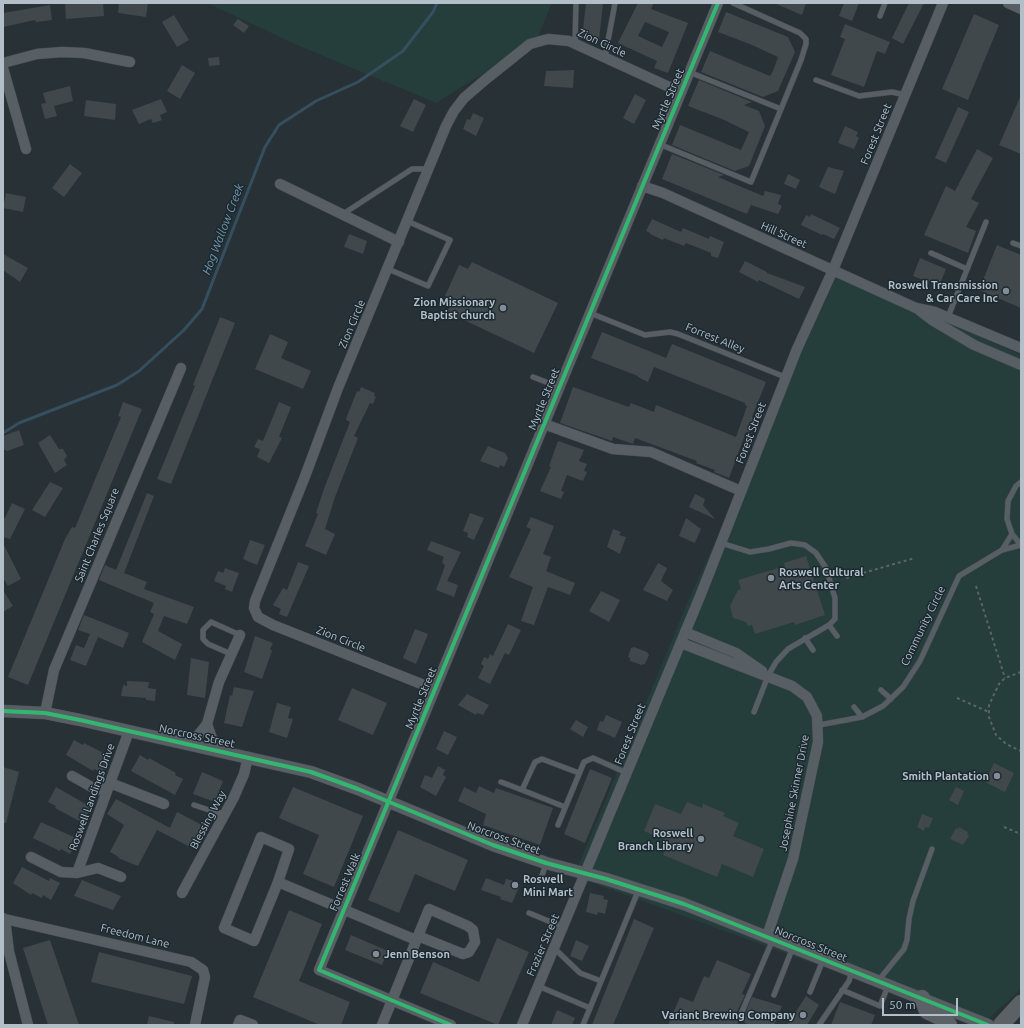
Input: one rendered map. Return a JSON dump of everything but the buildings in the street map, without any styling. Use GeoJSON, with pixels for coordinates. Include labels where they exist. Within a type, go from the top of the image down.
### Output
{"type":"FeatureCollection","features":[{"type":"Feature","properties":{"kind":"highway"},"geometry":{"type":"LineString","coordinates":[[922,998],[927,1011],[944,1019],[949,1025]]}},
{"type":"Feature","properties":{"kind":"highway"},"geometry":{"type":"LineString","coordinates":[[1001,1025],[1021,1003]]}},
{"type":"Feature","properties":{"kind":"street","name":"Myrtle Street"},"geometry":{"type":"LineString","coordinates":[[389,801],[718,3]]}},
{"type":"Feature","properties":{"kind":"street","name":"Forest Street"},"geometry":{"type":"LineString","coordinates":[[586,874],[681,643],[786,378],[833,270],[943,3]]}},
{"type":"Feature","properties":{"kind":"street"},"geometry":{"type":"LineString","coordinates":[[1008,3],[1021,9]]}},
{"type":"Feature","properties":{"kind":"street","name":"Zion Circle"},"geometry":{"type":"LineString","coordinates":[[434,689],[273,625],[258,617],[254,608],[254,601],[304,479],[338,388],[428,169],[454,111],[464,98],[530,44],[558,38],[605,57],[667,86],[682,90]]}},
{"type":"Feature","properties":{"kind":"street"},"geometry":{"type":"LineString","coordinates":[[3,63],[37,54],[62,52],[84,53],[130,62]]}},
{"type":"Feature","properties":{"kind":"street"},"geometry":{"type":"LineString","coordinates":[[3,68],[26,149]]}},
{"type":"Feature","properties":{"kind":"street"},"geometry":{"type":"LineString","coordinates":[[280,184],[399,242]]}},
{"type":"Feature","properties":{"kind":"street","name":"Hill Street"},"geometry":{"type":"LineString","coordinates":[[642,186],[916,308],[932,320],[974,345],[1021,365]]}},
{"type":"Feature","properties":{"kind":"street","name":"Hill Street"},"geometry":{"type":"LineString","coordinates":[[916,308],[935,312],[1021,348]]}},
{"type":"Feature","properties":{"kind":"street","name":"Saint Charles Square"},"geometry":{"type":"LineString","coordinates":[[45,714],[54,670],[181,368]]}},
{"type":"Feature","properties":{"kind":"street"},"geometry":{"type":"LineString","coordinates":[[544,424],[613,449],[651,452],[742,491]]}},
{"type":"Feature","properties":{"kind":"street","name":"Josephine Skinner Drive"},"geometry":{"type":"LineString","coordinates":[[685,632],[736,653],[768,676]]}},
{"type":"Feature","properties":{"kind":"street"},"geometry":{"type":"LineString","coordinates":[[191,744],[207,724],[219,682],[240,635]]}},
{"type":"Feature","properties":{"kind":"street","name":"Josephine Skinner Drive"},"geometry":{"type":"LineString","coordinates":[[681,643],[792,686],[807,697],[814,710],[818,725],[818,742],[791,868],[770,937]]}},
{"type":"Feature","properties":{"kind":"street","name":"Norcross Street"},"geometry":{"type":"LineString","coordinates":[[3,711],[45,714],[129,730],[311,772],[389,801],[472,837],[546,863],[639,889],[684,904],[988,1025]]}},
{"type":"Feature","properties":{"kind":"street"},"geometry":{"type":"LineString","coordinates":[[207,724],[216,750]]}},
{"type":"Feature","properties":{"kind":"street","name":"Roswell Landings Drive"},"geometry":{"type":"LineString","coordinates":[[77,873],[129,730]]}},
{"type":"Feature","properties":{"kind":"street","name":"Blessing Way"},"geometry":{"type":"LineString","coordinates":[[182,893],[226,813],[242,780],[248,757]]}},
{"type":"Feature","properties":{"kind":"street"},"geometry":{"type":"LineString","coordinates":[[72,776],[97,790],[110,783],[164,804]]}},
{"type":"Feature","properties":{"kind":"street","name":"Forrest Walk"},"geometry":{"type":"LineString","coordinates":[[389,801],[319,970],[392,1000]]}},
{"type":"Feature","properties":{"kind":"street"},"geometry":{"type":"LineString","coordinates":[[261,837],[289,849],[278,882],[254,940],[224,928],[261,837]]}},
{"type":"Feature","properties":{"kind":"street"},"geometry":{"type":"LineString","coordinates":[[32,857],[61,872],[77,873],[98,868],[122,877]]}},
{"type":"Feature","properties":{"kind":"street","name":"Frazier Street"},"geometry":{"type":"LineString","coordinates":[[522,1025],[586,874]]}},
{"type":"Feature","properties":{"kind":"street"},"geometry":{"type":"LineString","coordinates":[[278,882],[344,910],[417,938],[463,954],[469,952],[475,942],[473,930],[468,926],[429,909],[417,938],[382,1025]]}},
{"type":"Feature","properties":{"kind":"street","name":"Freedom Lane"},"geometry":{"type":"LineString","coordinates":[[28,1025],[9,952],[4,918],[191,962],[202,970],[205,977],[195,1025]]}},
{"type":"Feature","properties":{"kind":"street"},"geometry":{"type":"LineString","coordinates":[[392,1000],[451,1025]]}},
{"type":"Feature","properties":{"kind":"street"},"geometry":{"type":"LineString","coordinates":[[238,1025],[240,1020],[253,1025]]}},
{"type":"Feature","properties":{"kind":"lane"},"geometry":{"type":"LineString","coordinates":[[575,44],[576,3]]}},
{"type":"Feature","properties":{"kind":"lane"},"geometry":{"type":"LineString","coordinates":[[605,57],[615,3]]}},
{"type":"Feature","properties":{"kind":"lane"},"geometry":{"type":"LineString","coordinates":[[659,144],[751,182],[801,60],[806,44],[806,38],[800,33],[733,3]]}},
{"type":"Feature","properties":{"kind":"lane"},"geometry":{"type":"LineString","coordinates":[[880,16],[886,3]]}},
{"type":"Feature","properties":{"kind":"lane"},"geometry":{"type":"LineString","coordinates":[[689,72],[781,109]]}},
{"type":"Feature","properties":{"kind":"lane"},"geometry":{"type":"LineString","coordinates":[[816,80],[859,96],[892,92],[905,95]]}},
{"type":"Feature","properties":{"kind":"lane"},"geometry":{"type":"LineString","coordinates":[[342,214],[412,169],[428,169]]}},
{"type":"Feature","properties":{"kind":"lane"},"geometry":{"type":"LineString","coordinates":[[388,269],[428,286],[450,240],[407,221]]}},
{"type":"Feature","properties":{"kind":"lane"},"geometry":{"type":"LineString","coordinates":[[948,317],[986,222]]}},
{"type":"Feature","properties":{"kind":"lane"},"geometry":{"type":"LineString","coordinates":[[1014,243],[1021,246]]}},
{"type":"Feature","properties":{"kind":"lane"},"geometry":{"type":"LineString","coordinates":[[931,253],[967,269]]}},
{"type":"Feature","properties":{"kind":"lane","name":"Forrest Alley"},"geometry":{"type":"LineString","coordinates":[[590,312],[644,335],[670,332],[678,334],[786,378]]}},
{"type":"Feature","properties":{"kind":"lane"},"geometry":{"type":"LineString","coordinates":[[533,377],[559,387]]}},
{"type":"Feature","properties":{"kind":"lane","name":"Community Circle"},"geometry":{"type":"LineString","coordinates":[[818,725],[862,717],[884,706],[903,687],[920,661],[959,576],[1002,550],[1021,545],[1012,534],[1007,519],[1008,502],[1016,486],[1021,482]]}},
{"type":"Feature","properties":{"kind":"lane","name":"Community Circle"},"geometry":{"type":"LineString","coordinates":[[1002,550],[1012,534]]}},
{"type":"Feature","properties":{"kind":"lane"},"geometry":{"type":"LineString","coordinates":[[721,543],[750,552],[791,543],[805,545],[816,553],[826,568],[835,598],[835,619],[829,625],[788,649],[776,662],[768,676],[754,712]]}},
{"type":"Feature","properties":{"kind":"lane"},"geometry":{"type":"LineString","coordinates":[[231,654],[208,644],[203,639],[203,630],[211,622],[240,635]]}},
{"type":"Feature","properties":{"kind":"lane"},"geometry":{"type":"LineString","coordinates":[[829,625],[837,636]]}},
{"type":"Feature","properties":{"kind":"lane"},"geometry":{"type":"LineString","coordinates":[[805,638],[814,650]]}},
{"type":"Feature","properties":{"kind":"lane"},"geometry":{"type":"LineString","coordinates":[[881,690],[891,699]]}},
{"type":"Feature","properties":{"kind":"lane"},"geometry":{"type":"LineString","coordinates":[[854,707],[862,717]]}},
{"type":"Feature","properties":{"kind":"lane"},"geometry":{"type":"LineString","coordinates":[[558,825],[584,762],[593,758],[627,773]]}},
{"type":"Feature","properties":{"kind":"lane"},"geometry":{"type":"LineString","coordinates":[[522,790],[536,762],[542,759],[579,773]]}},
{"type":"Feature","properties":{"kind":"lane"},"geometry":{"type":"LineString","coordinates":[[501,782],[565,807]]}},
{"type":"Feature","properties":{"kind":"lane"},"geometry":{"type":"LineString","coordinates":[[194,806],[218,813],[226,813]]}},
{"type":"Feature","properties":{"kind":"lane"},"geometry":{"type":"LineString","coordinates":[[842,990],[880,1006],[883,983],[908,940],[909,919],[913,900],[932,849]]}},
{"type":"Feature","properties":{"kind":"lane"},"geometry":{"type":"LineString","coordinates":[[540,881],[546,863]]}},
{"type":"Feature","properties":{"kind":"lane"},"geometry":{"type":"LineString","coordinates":[[583,1025],[639,889]]}},
{"type":"Feature","properties":{"kind":"lane"},"geometry":{"type":"LineString","coordinates":[[529,914],[563,927]]}},
{"type":"Feature","properties":{"kind":"lane"},"geometry":{"type":"LineString","coordinates":[[741,1014],[770,937]]}},
{"type":"Feature","properties":{"kind":"lane"},"geometry":{"type":"LineString","coordinates":[[774,995],[793,947]]}},
{"type":"Feature","properties":{"kind":"lane"},"geometry":{"type":"LineString","coordinates":[[554,948],[580,973],[601,981]]}},
{"type":"Feature","properties":{"kind":"lane"},"geometry":{"type":"LineString","coordinates":[[810,992],[823,959]]}},
{"type":"Feature","properties":{"kind":"lane"},"geometry":{"type":"LineString","coordinates":[[819,1025],[853,970]]}},
{"type":"Feature","properties":{"kind":"lane"},"geometry":{"type":"LineString","coordinates":[[538,986],[590,1008]]}},
{"type":"Feature","properties":{"kind":"path"},"geometry":{"type":"LineString","coordinates":[[846,578],[915,558]]}},
{"type":"Feature","properties":{"kind":"path"},"geometry":{"type":"LineString","coordinates":[[976,586],[1006,678]]}},
{"type":"Feature","properties":{"kind":"path"},"geometry":{"type":"LineString","coordinates":[[1021,672],[1006,678],[993,695],[989,705],[992,728],[996,735],[1006,744],[1021,751]]}},
{"type":"Feature","properties":{"kind":"path"},"geometry":{"type":"LineString","coordinates":[[957,698],[989,712]]}},
{"type":"Feature","properties":{"kind":"path"},"geometry":{"type":"LineString","coordinates":[[1004,827],[1021,834]]}},
{"type":"Feature","properties":{"kind":"green space"},"geometry":{"type":"Polygon","coordinates":[[[207,3],[552,3],[537,40],[436,103],[299,46],[207,3]]]}},
{"type":"Feature","properties":{"kind":"green space"},"geometry":{"type":"Polygon","coordinates":[[[838,273],[1021,355],[1021,989],[982,1025],[574,876],[688,601],[838,273]]]}},
{"type":"Feature","properties":{"kind":"waterway","name":"Hog Wallow Creek"},"geometry":{"type":"LineString","coordinates":[[3,433],[19,423],[117,385],[139,371],[184,330],[202,309],[265,147],[279,125],[316,101],[358,82],[403,51],[433,12],[437,3]]}},
{"type":"Feature","properties":{"kind":"cycle path"},"geometry":{"type":"LineString","coordinates":[[451,1025],[319,970],[718,3]]}},
{"type":"Feature","properties":{"kind":"cycle path"},"geometry":{"type":"LineString","coordinates":[[3,711],[45,713],[311,772],[358,789],[493,845],[546,863],[606,879],[684,904],[988,1025]]}},
{"type":"Feature","properties":{"kind":"place","name":"Roswell Transmission & Car Care Inc"},"geometry":{"type":"Point","coordinates":[1006,291]}},
{"type":"Feature","properties":{"kind":"place","name":"Zion Missionary Baptist church"},"geometry":{"type":"Point","coordinates":[503,308]}},
{"type":"Feature","properties":{"kind":"place","name":"Roswell Cultural Arts Center"},"geometry":{"type":"Point","coordinates":[771,578]}},
{"type":"Feature","properties":{"kind":"place","name":"Smith Plantation"},"geometry":{"type":"Point","coordinates":[997,776]}},
{"type":"Feature","properties":{"kind":"place","name":"Roswell Branch Library"},"geometry":{"type":"Point","coordinates":[701,839]}},
{"type":"Feature","properties":{"kind":"place","name":"Roswell Mini Mart"},"geometry":{"type":"Point","coordinates":[515,885]}},
{"type":"Feature","properties":{"kind":"place","name":"Jenn Benson"},"geometry":{"type":"Point","coordinates":[376,954]}},
{"type":"Feature","properties":{"kind":"place","name":"Variant Brewing Company"},"geometry":{"type":"Point","coordinates":[803,1015]}}]}
